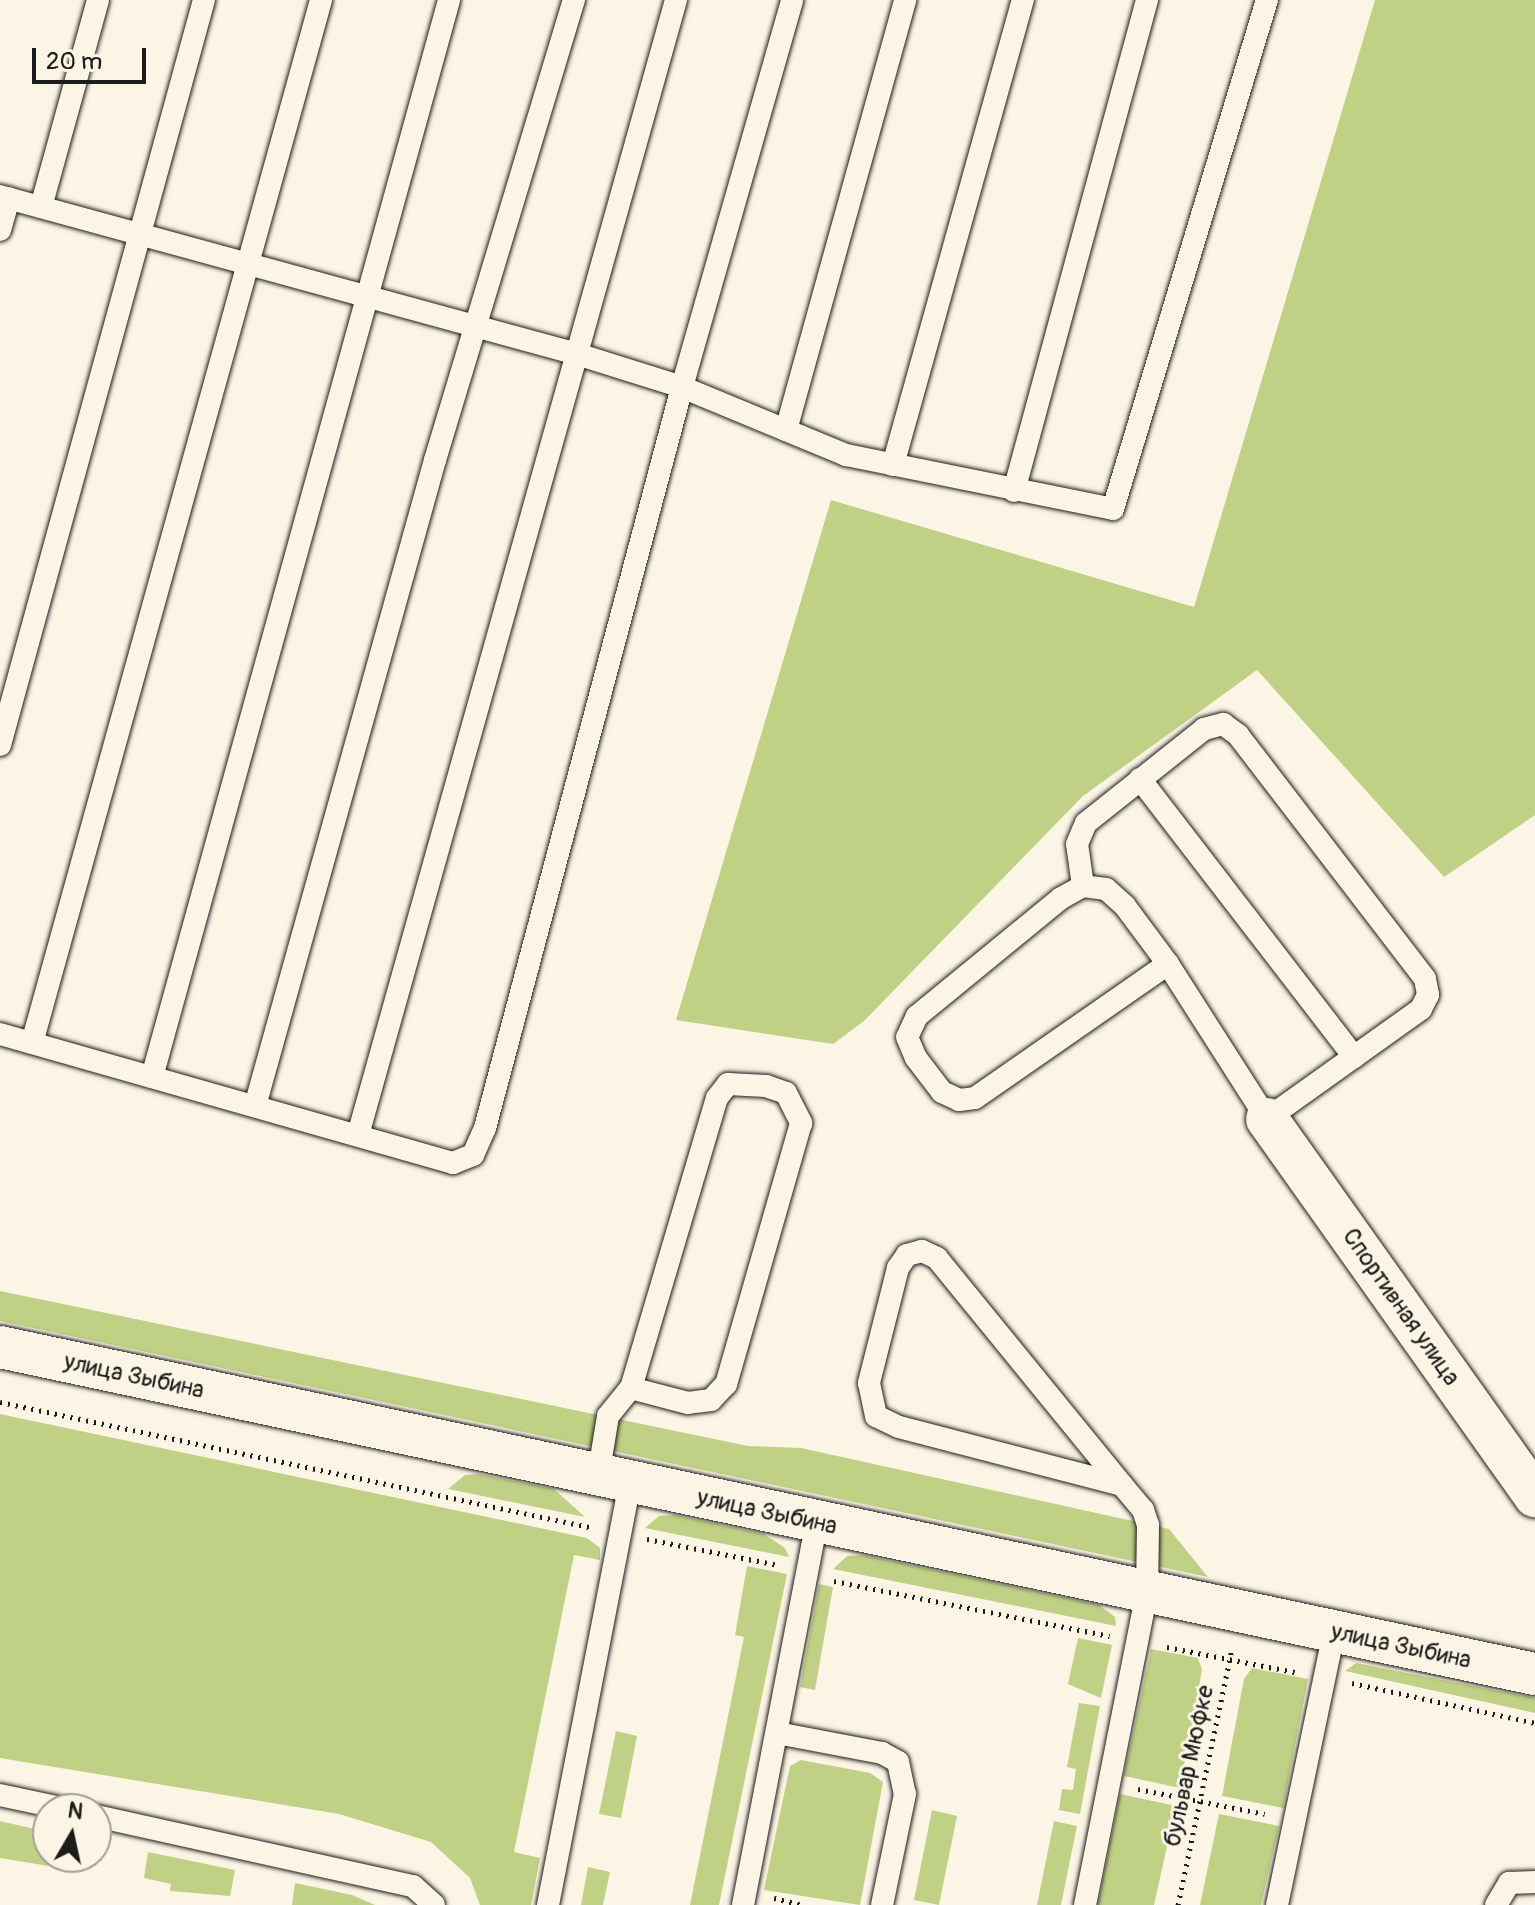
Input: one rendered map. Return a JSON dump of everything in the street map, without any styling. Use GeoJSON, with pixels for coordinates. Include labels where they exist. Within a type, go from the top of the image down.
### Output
{"type":"FeatureCollection","features":[{"type":"Feature","properties":{"kind":"street","name":"Спортивная улица"},"geometry":{"type":"LineString","coordinates":[[1267,1119],[1535,1496]]}},
{"type":"Feature","properties":{"kind":"street","name":"улица Зыбина"},"geometry":{"type":"LineString","coordinates":[[0,1347],[1535,1674]]}},
{"type":"Feature","properties":{"kind":"lane"},"geometry":{"type":"LineString","coordinates":[[41,207],[98,0]]}},
{"type":"Feature","properties":{"kind":"lane"},"geometry":{"type":"LineString","coordinates":[[0,745],[204,0]]}},
{"type":"Feature","properties":{"kind":"lane"},"geometry":{"type":"LineString","coordinates":[[32,1043],[245,264],[321,0]]}},
{"type":"Feature","properties":{"kind":"lane"},"geometry":{"type":"LineString","coordinates":[[152,1077],[449,0]]}},
{"type":"Feature","properties":{"kind":"lane"},"geometry":{"type":"LineString","coordinates":[[255,1106],[476,325],[574,0]]}},
{"type":"Feature","properties":{"kind":"lane"},"geometry":{"type":"LineString","coordinates":[[358,1135],[676,0]]}},
{"type":"Feature","properties":{"kind":"lane"},"geometry":{"type":"LineString","coordinates":[[0,1034],[453,1163],[473,1155],[485,1128],[682,387],[792,0]]}},
{"type":"Feature","properties":{"kind":"lane"},"geometry":{"type":"LineString","coordinates":[[786,430],[905,0]]}},
{"type":"Feature","properties":{"kind":"lane"},"geometry":{"type":"LineString","coordinates":[[893,465],[1023,0]]}},
{"type":"Feature","properties":{"kind":"lane"},"geometry":{"type":"LineString","coordinates":[[1014,491],[1147,0]]}},
{"type":"Feature","properties":{"kind":"lane"},"geometry":{"type":"LineString","coordinates":[[0,230],[4,197],[577,354],[682,387],[846,455],[1113,509],[1267,0]]}},
{"type":"Feature","properties":{"kind":"lane"},"geometry":{"type":"LineString","coordinates":[[1083,886],[1077,844],[1086,823],[1204,729],[1223,724],[1247,747],[1425,979],[1428,995],[1421,1009],[1267,1119],[1168,964],[1125,906],[1106,889],[1083,886],[1060,899],[917,1016],[907,1037],[916,1058],[942,1092],[959,1100],[975,1098],[1168,964]]}},
{"type":"Feature","properties":{"kind":"lane"},"geometry":{"type":"LineString","coordinates":[[1140,779],[1354,1057]]}},
{"type":"Feature","properties":{"kind":"lane"},"geometry":{"type":"LineString","coordinates":[[548,1905],[620,1534],[608,1416],[631,1388],[717,1098],[728,1084],[766,1086],[786,1093],[801,1123],[726,1384],[711,1400],[688,1403],[631,1388]]}},
{"type":"Feature","properties":{"kind":"lane"},"geometry":{"type":"LineString","coordinates":[[1085,1905],[1147,1592],[1148,1525],[1122,1485],[937,1258],[922,1251],[907,1255],[898,1268],[869,1383],[876,1416],[899,1427],[1122,1485]]}},
{"type":"Feature","properties":{"kind":"lane"},"geometry":{"type":"LineString","coordinates":[[743,1905],[817,1521]]}},
{"type":"Feature","properties":{"kind":"lane"},"geometry":{"type":"LineString","coordinates":[[1277,1905],[1334,1632]]}},
{"type":"Feature","properties":{"kind":"lane"},"geometry":{"type":"LineString","coordinates":[[777,1733],[882,1753],[898,1762],[905,1794],[882,1905]]}},
{"type":"Feature","properties":{"kind":"lane"},"geometry":{"type":"LineString","coordinates":[[0,1795],[32,1802]]}},
{"type":"Feature","properties":{"kind":"lane"},"geometry":{"type":"LineString","coordinates":[[112,1820],[413,1886],[434,1905]]}},
{"type":"Feature","properties":{"kind":"lane"},"geometry":{"type":"LineString","coordinates":[[1496,1905],[1509,1883],[1535,1882]]}},
{"type":"Feature","properties":{"kind":"path"},"geometry":{"type":"LineString","coordinates":[[0,1402],[1535,1723]]}},
{"type":"Feature","properties":{"kind":"path","name":"бульвар Мюфке"},"geometry":{"type":"LineString","coordinates":[[1178,1905],[1235,1634]]}},
{"type":"Feature","properties":{"kind":"path"},"geometry":{"type":"LineString","coordinates":[[1110,1783],[1295,1820]]}},
{"type":"Feature","properties":{"kind":"green space"},"geometry":{"type":"Polygon","coordinates":[[[1375,0],[1535,0],[1535,815],[1444,877],[1257,670],[1083,796],[864,1021],[833,1044],[676,1020],[831,500],[1194,607],[1375,0]]]}},
{"type":"Feature","properties":{"kind":"green space"},"geometry":{"type":"Polygon","coordinates":[[[0,1291],[748,1446],[801,1448],[1169,1529],[1208,1577],[0,1321],[0,1291]]]}},
{"type":"Feature","properties":{"kind":"green space"},"geometry":{"type":"Polygon","coordinates":[[[0,1414],[587,1538],[600,1548],[600,1560],[574,1555],[514,1852],[540,1858],[531,1905],[480,1905],[470,1878],[431,1842],[339,1814],[0,1758],[0,1414]]]}},
{"type":"Feature","properties":{"kind":"green space"},"geometry":{"type":"Polygon","coordinates":[[[479,1474],[554,1489],[585,1517],[448,1489],[465,1475],[479,1474]]]}},
{"type":"Feature","properties":{"kind":"green space"},"geometry":{"type":"Polygon","coordinates":[[[675,1515],[764,1534],[785,1548],[789,1557],[645,1528],[659,1516],[675,1515]]]}},
{"type":"Feature","properties":{"kind":"green space"},"geometry":{"type":"Polygon","coordinates":[[[863,1555],[1099,1605],[1115,1617],[1116,1626],[833,1569],[847,1556],[863,1555]]]}},
{"type":"Feature","properties":{"kind":"green space"},"geometry":{"type":"Polygon","coordinates":[[[747,1566],[787,1574],[719,1905],[690,1905],[744,1637],[735,1635],[747,1566]]]}},
{"type":"Feature","properties":{"kind":"green space"},"geometry":{"type":"Polygon","coordinates":[[[819,1584],[833,1587],[815,1690],[800,1687],[819,1584]]]}},
{"type":"Feature","properties":{"kind":"green space"},"geometry":{"type":"Polygon","coordinates":[[[1078,1638],[1112,1645],[1101,1698],[1068,1684],[1078,1638]]]}},
{"type":"Feature","properties":{"kind":"green space"},"geometry":{"type":"Polygon","coordinates":[[[1151,1649],[1198,1658],[1202,1670],[1180,1788],[1124,1776],[1151,1649]]]}},
{"type":"Feature","properties":{"kind":"green space"},"geometry":{"type":"Polygon","coordinates":[[[1356,1663],[1535,1698],[1535,1713],[1345,1671],[1356,1663]]]}},
{"type":"Feature","properties":{"kind":"green space"},"geometry":{"type":"Polygon","coordinates":[[[1252,1668],[1308,1679],[1283,1808],[1222,1796],[1244,1679],[1252,1668]]]}},
{"type":"Feature","properties":{"kind":"green space"},"geometry":{"type":"Polygon","coordinates":[[[1079,1703],[1100,1706],[1080,1814],[1059,1810],[1062,1789],[1073,1790],[1076,1769],[1067,1767],[1079,1703]]]}},
{"type":"Feature","properties":{"kind":"green space"},"geometry":{"type":"Polygon","coordinates":[[[616,1731],[637,1736],[621,1818],[599,1814],[616,1731]]]}},
{"type":"Feature","properties":{"kind":"green space"},"geometry":{"type":"Polygon","coordinates":[[[801,1760],[870,1773],[883,1782],[860,1905],[764,1890],[790,1766],[801,1760]]]}},
{"type":"Feature","properties":{"kind":"green space"},"geometry":{"type":"Polygon","coordinates":[[[1120,1794],[1176,1806],[1154,1905],[1098,1905],[1120,1794]]]}},
{"type":"Feature","properties":{"kind":"green space"},"geometry":{"type":"Polygon","coordinates":[[[932,1810],[957,1816],[939,1905],[914,1900],[932,1810]]]}},
{"type":"Feature","properties":{"kind":"green space"},"geometry":{"type":"Polygon","coordinates":[[[1219,1814],[1279,1826],[1261,1905],[1200,1905],[1219,1814]]]}},
{"type":"Feature","properties":{"kind":"green space"},"geometry":{"type":"Polygon","coordinates":[[[0,1821],[32,1828],[32,1863],[0,1858],[0,1821]]]}},
{"type":"Feature","properties":{"kind":"green space"},"geometry":{"type":"Polygon","coordinates":[[[1054,1821],[1077,1826],[1061,1905],[1037,1905],[1054,1821]]]}},
{"type":"Feature","properties":{"kind":"green space"},"geometry":{"type":"Polygon","coordinates":[[[148,1852],[235,1870],[230,1896],[170,1891],[171,1884],[144,1878],[148,1852]]]}},
{"type":"Feature","properties":{"kind":"green space"},"geometry":{"type":"Polygon","coordinates":[[[588,1867],[610,1872],[603,1905],[581,1905],[588,1867]]]}},
{"type":"Feature","properties":{"kind":"green space"},"geometry":{"type":"Polygon","coordinates":[[[295,1883],[352,1895],[375,1905],[292,1905],[295,1883]]]}}]}
